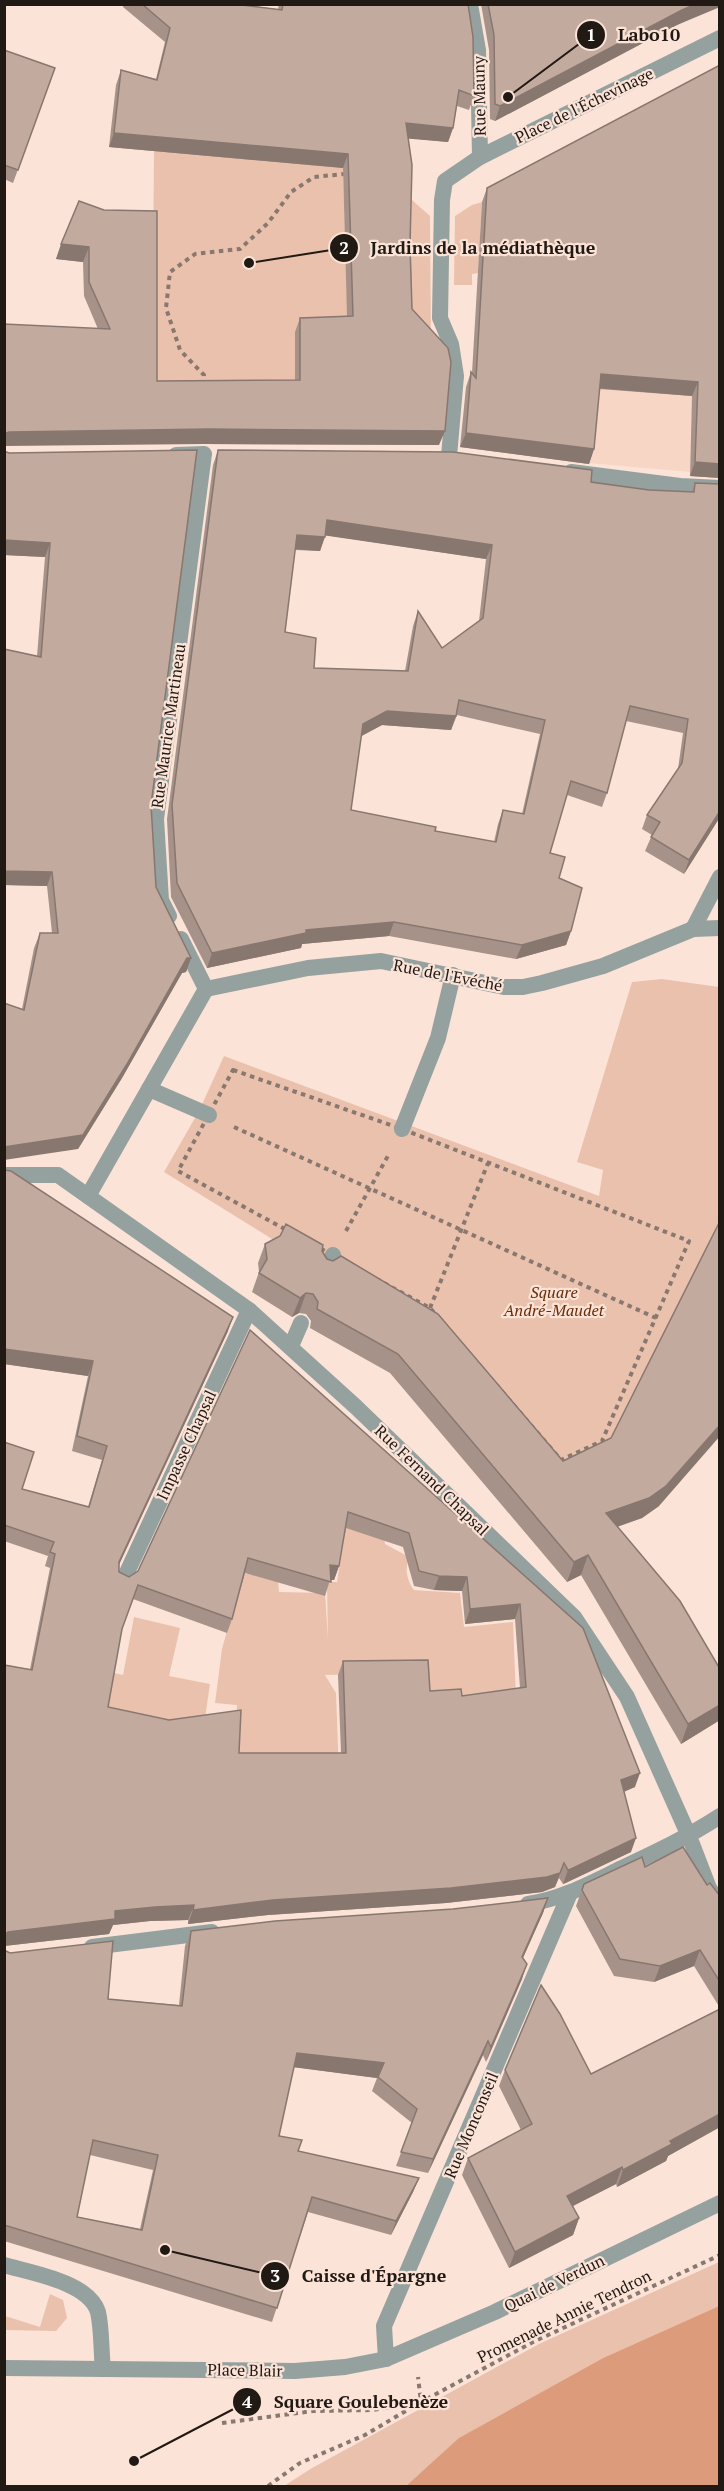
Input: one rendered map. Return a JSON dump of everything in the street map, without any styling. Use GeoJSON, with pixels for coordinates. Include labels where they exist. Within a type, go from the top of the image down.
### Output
{"type":"FeatureCollection","features":[{"type":"Feature","properties":{"kind":"street","name":"Rue Mauny"},"geometry":{"type":"LineString","coordinates":[[449,456],[456,376],[451,344],[440,318],[442,200],[445,181],[480,157],[478,50],[470,4]]}},
{"type":"Feature","properties":{"kind":"street","name":"Place de l'Échevinage"},"geometry":{"type":"LineString","coordinates":[[480,157],[720,38]]}},
{"type":"Feature","properties":{"kind":"street","name":"Rue Maurice Martineau"},"geometry":{"type":"LineString","coordinates":[[157,455],[210,454],[156,819],[161,900],[206,989]]}},
{"type":"Feature","properties":{"kind":"street"},"geometry":{"type":"LineString","coordinates":[[553,469],[680,486],[720,488]]}},
{"type":"Feature","properties":{"kind":"street"},"geometry":{"type":"LineString","coordinates":[[693,929],[720,877]]}},
{"type":"Feature","properties":{"kind":"street","name":"Rue de l'Evéché"},"geometry":{"type":"LineString","coordinates":[[206,989],[308,968],[381,961],[504,987],[523,987],[603,966],[693,929],[720,928]]}},
{"type":"Feature","properties":{"kind":"street"},"geometry":{"type":"LineString","coordinates":[[400,1134],[438,1038],[453,975]]}},
{"type":"Feature","properties":{"kind":"street"},"geometry":{"type":"LineString","coordinates":[[88,1196],[206,989]]}},
{"type":"Feature","properties":{"kind":"street"},"geometry":{"type":"LineString","coordinates":[[149,1089],[214,1118]]}},
{"type":"Feature","properties":{"kind":"street","name":"Rue Fernand Chapsal"},"geometry":{"type":"LineString","coordinates":[[4,1175],[58,1175],[249,1310],[291,1346],[574,1617],[627,1697],[689,1836],[709,1888],[720,1906]]}},
{"type":"Feature","properties":{"kind":"street","name":"Impasse Chapsal"},"geometry":{"type":"LineString","coordinates":[[123,1581],[249,1310]]}},
{"type":"Feature","properties":{"kind":"street"},"geometry":{"type":"LineString","coordinates":[[291,1346],[301,1323]]}},
{"type":"Feature","properties":{"kind":"street"},"geometry":{"type":"LineString","coordinates":[[515,1906],[544,1902],[570,1893],[689,1836],[720,1816]]}},
{"type":"Feature","properties":{"kind":"street","name":"Rue Monconseil"},"geometry":{"type":"LineString","coordinates":[[386,2359],[384,2326],[570,1893]]}},
{"type":"Feature","properties":{"kind":"street"},"geometry":{"type":"LineString","coordinates":[[79,1949],[223,1931]]}},
{"type":"Feature","properties":{"kind":"street","name":"Quai de Verdun"},"geometry":{"type":"LineString","coordinates":[[386,2359],[495,2312],[720,2203]]}},
{"type":"Feature","properties":{"kind":"street"},"geometry":{"type":"LineString","coordinates":[[4,2265],[70,2285],[90,2298],[98,2312],[103,2369]]}},
{"type":"Feature","properties":{"kind":"street","name":"Place Blair"},"geometry":{"type":"LineString","coordinates":[[4,2368],[295,2371],[345,2367],[386,2359]]}},
{"type":"Feature","properties":{"kind":"path"},"geometry":{"type":"LineString","coordinates":[[203,395],[204,375],[180,350],[166,309],[170,272],[195,254],[240,249],[268,223],[291,192],[314,177],[344,174]]}},
{"type":"Feature","properties":{"kind":"path"},"geometry":{"type":"LineString","coordinates":[[233,1070],[400,1134],[488,1163],[689,1241],[602,1441],[561,1460],[430,1308],[332,1257],[178,1171],[214,1118],[233,1070]]}},
{"type":"Feature","properties":{"kind":"path"},"geometry":{"type":"LineString","coordinates":[[230,1125],[656,1318]]}},
{"type":"Feature","properties":{"kind":"path"},"geometry":{"type":"LineString","coordinates":[[343,1236],[392,1149]]}},
{"type":"Feature","properties":{"kind":"path"},"geometry":{"type":"LineString","coordinates":[[430,1308],[488,1163]]}},
{"type":"Feature","properties":{"kind":"path","name":"Promenade Annie Tendron"},"geometry":{"type":"LineString","coordinates":[[268,2487],[300,2463],[365,2435],[533,2342],[720,2255]]}},
{"type":"Feature","properties":{"kind":"path"},"geometry":{"type":"LineString","coordinates":[[222,2424],[313,2411],[373,2410],[421,2402],[413,2348]]}},
{"type":"Feature","properties":{"kind":"shaded area"},"geometry":{"type":"Polygon","coordinates":[[[555,243],[695,295],[690,472],[589,463],[555,243]]]}},
{"type":"Feature","properties":{"kind":"shaded area"},"geometry":{"type":"Polygon","coordinates":[[[719,2306],[719,2486],[406,2486],[459,2438],[603,2358],[719,2306]]]}},
{"type":"Feature","properties":{"kind":"green space"},"geometry":{"type":"Polygon","coordinates":[[[154,150],[343,168],[348,330],[295,394],[152,396],[154,150]]]}},
{"type":"Feature","properties":{"kind":"green space"},"geometry":{"type":"Polygon","coordinates":[[[405,200],[412,200],[430,216],[431,350],[407,360],[405,200]]]}},
{"type":"Feature","properties":{"kind":"green space"},"geometry":{"type":"Polygon","coordinates":[[[482,202],[478,273],[472,274],[472,285],[454,285],[455,216],[472,205],[482,202]]]}},
{"type":"Feature","properties":{"kind":"green space","name":"Square André-Maudet"},"geometry":{"type":"Polygon","coordinates":[[[662,979],[719,987],[719,1241],[615,1436],[580,1476],[280,1244],[164,1172],[199,1111],[224,1056],[599,1196],[603,1170],[577,1162],[632,982],[662,979]]]}},
{"type":"Feature","properties":{"kind":"green space"},"geometry":{"type":"Polygon","coordinates":[[[346,1527],[384,1534],[385,1544],[409,1557],[407,1574],[414,1590],[460,1593],[464,1627],[513,1622],[516,1699],[426,1702],[424,1673],[325,1675],[336,1693],[340,1801],[234,1754],[237,1705],[215,1703],[222,1649],[243,1573],[278,1580],[279,1592],[325,1593],[328,1640],[327,1582],[337,1582],[346,1527]]]}},
{"type":"Feature","properties":{"kind":"green space"},"geometry":{"type":"Polygon","coordinates":[[[134,1617],[180,1628],[169,1676],[210,1684],[204,1725],[40,1705],[47,1657],[123,1675],[134,1617]]]}},
{"type":"Feature","properties":{"kind":"green space"},"geometry":{"type":"Polygon","coordinates":[[[719,2262],[719,2306],[603,2358],[460,2438],[406,2486],[284,2486],[312,2468],[539,2344],[719,2262]]]}},
{"type":"Feature","properties":{"kind":"green space"},"geometry":{"type":"Polygon","coordinates":[[[50,2294],[63,2300],[67,2318],[56,2331],[5,2330],[5,2316],[40,2327],[50,2294]]]}},
{"type":"Feature","properties":{"kind":"building"},"geometry":{"type":"Polygon","coordinates":[[[142,4],[234,4],[282,10],[283,4],[468,4],[473,37],[474,96],[459,90],[453,128],[406,123],[412,165],[410,245],[412,309],[448,348],[451,362],[445,431],[209,429],[9,432],[4,434],[4,324],[110,329],[89,282],[89,247],[61,244],[79,201],[104,210],[157,211],[157,381],[300,380],[300,318],[353,316],[348,154],[114,133],[121,70],[157,80],[170,28],[142,4]]]}},
{"type":"Feature","properties":{"kind":"building"},"geometry":{"type":"Polygon","coordinates":[[[488,4],[696,4],[500,106],[495,104],[494,35],[488,4]]]}},
{"type":"Feature","properties":{"kind":"building"},"geometry":{"type":"Polygon","coordinates":[[[4,50],[55,68],[18,170],[4,165],[4,50]]]}},
{"type":"Feature","properties":{"kind":"building"},"geometry":{"type":"Polygon","coordinates":[[[720,65],[720,464],[695,462],[698,382],[601,374],[594,449],[466,433],[471,372],[476,378],[487,188],[720,65]]]}},
{"type":"Feature","properties":{"kind":"building"},"geometry":{"type":"Polygon","coordinates":[[[197,450],[151,805],[156,887],[191,958],[187,958],[127,1064],[83,1135],[4,1147],[4,1003],[24,1010],[40,933],[58,933],[52,872],[4,871],[4,649],[41,657],[50,543],[4,540],[4,451],[9,453],[197,450]]]}},
{"type":"Feature","properties":{"kind":"building"},"geometry":{"type":"Polygon","coordinates":[[[218,450],[453,452],[592,470],[591,482],[649,490],[694,492],[695,483],[720,484],[720,811],[689,860],[651,837],[660,822],[647,815],[682,763],[688,719],[630,706],[607,793],[571,781],[550,853],[565,857],[559,878],[582,888],[571,931],[522,945],[394,922],[306,930],[306,933],[212,953],[177,883],[172,805],[218,450]],[[327,520],[325,537],[297,535],[285,632],[316,638],[314,668],[408,671],[418,611],[442,648],[483,618],[492,545],[327,520]],[[459,700],[456,716],[387,711],[363,724],[351,810],[436,827],[435,831],[496,842],[503,810],[524,814],[545,720],[459,700]]]}},
{"type":"Feature","properties":{"kind":"building"},"geometry":{"type":"Polygon","coordinates":[[[4,1170],[11,1171],[233,1317],[119,1562],[119,1572],[129,1577],[138,1571],[250,1330],[583,1628],[640,1773],[621,1780],[636,1838],[571,1869],[568,1870],[564,1863],[560,1873],[547,1877],[451,1888],[273,1900],[193,1910],[194,1905],[115,1911],[115,1919],[8,1932],[4,1935],[4,1665],[32,1670],[55,1554],[50,1552],[54,1542],[4,1525],[4,1442],[34,1452],[22,1489],[89,1507],[107,1446],[77,1436],[93,1361],[4,1349],[4,1170]],[[348,1512],[339,1566],[330,1565],[331,1582],[248,1558],[232,1619],[138,1585],[122,1629],[108,1707],[169,1720],[241,1710],[239,1753],[346,1753],[343,1661],[428,1660],[430,1691],[461,1689],[462,1696],[526,1687],[520,1604],[470,1609],[467,1577],[439,1576],[419,1571],[409,1533],[348,1512]]]}},
{"type":"Feature","properties":{"kind":"building"},"geometry":{"type":"Polygon","coordinates":[[[720,1221],[720,1425],[666,1486],[649,1498],[606,1513],[680,1601],[720,1669],[720,1705],[688,1724],[588,1555],[574,1562],[398,1354],[317,1309],[318,1302],[313,1294],[306,1293],[300,1298],[259,1273],[267,1259],[265,1244],[280,1236],[286,1224],[323,1245],[322,1251],[327,1259],[333,1261],[341,1256],[438,1314],[563,1461],[611,1438],[720,1221]]]}},
{"type":"Feature","properties":{"kind":"building"},"geometry":{"type":"Polygon","coordinates":[[[683,1847],[707,1885],[710,1883],[720,1896],[720,1982],[700,1950],[660,1966],[620,1959],[582,1890],[584,1884],[642,1857],[645,1867],[683,1847]]]}},
{"type":"Feature","properties":{"kind":"building"},"geometry":{"type":"Polygon","coordinates":[[[548,1898],[522,1957],[527,1964],[491,2047],[488,2041],[433,2159],[401,2152],[417,2109],[378,2077],[384,2063],[297,2053],[279,2136],[302,2140],[298,2151],[419,2178],[396,2221],[312,2197],[277,2308],[4,2225],[4,1950],[10,1953],[113,1941],[108,1999],[182,2006],[191,1931],[275,1921],[453,1909],[548,1898]],[[93,2140],[77,2217],[142,2230],[158,2155],[93,2140]]]}},
{"type":"Feature","properties":{"kind":"building"},"geometry":{"type":"Polygon","coordinates":[[[541,1985],[560,2014],[591,2074],[720,2009],[720,2114],[670,2141],[672,2144],[567,2196],[579,2218],[515,2252],[468,2158],[532,2124],[505,2070],[541,1985]]]}},
{"type":"Feature","properties":{"kind":"place","name":"Labo10"},"geometry":{"type":"Point","coordinates":[508,97]}},
{"type":"Feature","properties":{"kind":"place","name":"Jardins de la médiathèque"},"geometry":{"type":"Point","coordinates":[249,263]}},
{"type":"Feature","properties":{"kind":"place","name":"Caisse d'Épargne"},"geometry":{"type":"Point","coordinates":[165,2250]}},
{"type":"Feature","properties":{"kind":"place","name":"Square Goulebenèze"},"geometry":{"type":"Point","coordinates":[134,2461]}}]}
